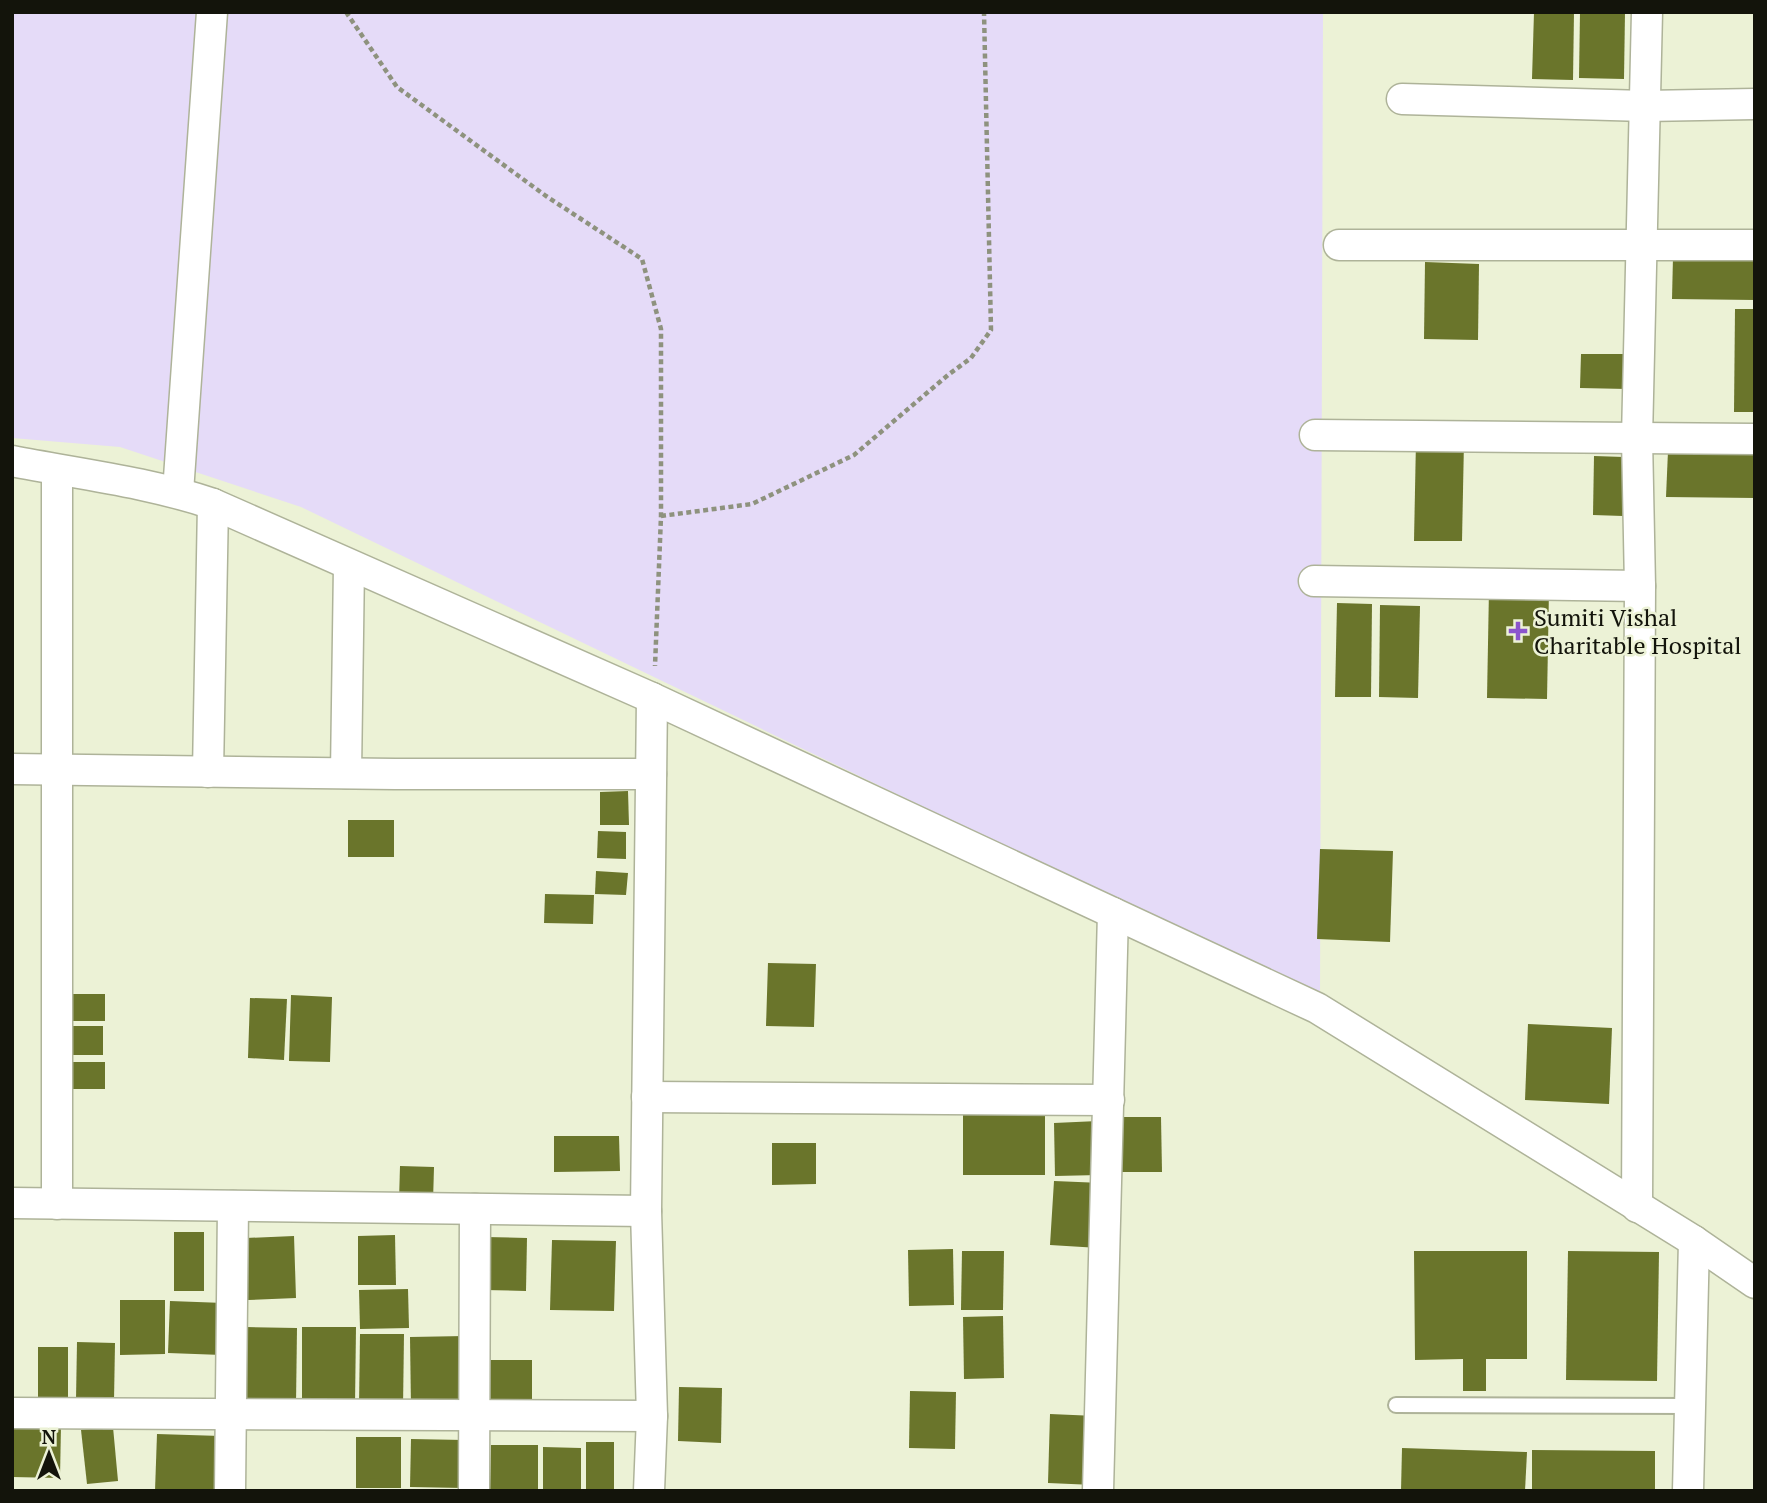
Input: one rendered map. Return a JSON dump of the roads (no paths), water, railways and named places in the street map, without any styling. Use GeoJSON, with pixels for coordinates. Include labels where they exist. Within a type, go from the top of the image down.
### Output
{"type":"FeatureCollection","features":[{"type":"Feature","properties":{"kind":"street"},"geometry":{"type":"LineString","coordinates":[[178,492],[212,12]]}},
{"type":"Feature","properties":{"kind":"street"},"geometry":{"type":"LineString","coordinates":[[1637,1206],[1640,586],[1637,438],[1647,12]]}},
{"type":"Feature","properties":{"kind":"street"},"geometry":{"type":"LineString","coordinates":[[1402,99],[1645,106],[1755,104]]}},
{"type":"Feature","properties":{"kind":"street"},"geometry":{"type":"LineString","coordinates":[[1339,245],[1755,246]]}},
{"type":"Feature","properties":{"kind":"street"},"geometry":{"type":"LineString","coordinates":[[1315,435],[1755,439]]}},
{"type":"Feature","properties":{"kind":"street"},"geometry":{"type":"LineString","coordinates":[[12,461],[178,492],[213,504],[652,698],[1317,1008],[1694,1241],[1755,1283]]}},
{"type":"Feature","properties":{"kind":"street"},"geometry":{"type":"LineString","coordinates":[[57,470],[57,1204]]}},
{"type":"Feature","properties":{"kind":"street"},"geometry":{"type":"LineString","coordinates":[[208,772],[213,504]]}},
{"type":"Feature","properties":{"kind":"street"},"geometry":{"type":"LineString","coordinates":[[346,773],[349,565]]}},
{"type":"Feature","properties":{"kind":"street"},"geometry":{"type":"LineString","coordinates":[[1314,581],[1640,586]]}},
{"type":"Feature","properties":{"kind":"street"},"geometry":{"type":"LineString","coordinates":[[649,1491],[652,1416],[646,1211],[652,698]]}},
{"type":"Feature","properties":{"kind":"street"},"geometry":{"type":"LineString","coordinates":[[12,769],[651,774]]}},
{"type":"Feature","properties":{"kind":"street"},"geometry":{"type":"LineString","coordinates":[[1098,1491],[1113,913]]}},
{"type":"Feature","properties":{"kind":"street"},"geometry":{"type":"LineString","coordinates":[[647,1097],[1109,1100]]}},
{"type":"Feature","properties":{"kind":"street"},"geometry":{"type":"LineString","coordinates":[[12,1203],[646,1211]]}},
{"type":"Feature","properties":{"kind":"street"},"geometry":{"type":"LineString","coordinates":[[230,1491],[233,1206]]}},
{"type":"Feature","properties":{"kind":"street"},"geometry":{"type":"LineString","coordinates":[[474,1491],[475,1209]]}},
{"type":"Feature","properties":{"kind":"street"},"geometry":{"type":"LineString","coordinates":[[1688,1491],[1694,1241]]}},
{"type":"Feature","properties":{"kind":"street"},"geometry":{"type":"LineString","coordinates":[[12,1413],[652,1416]]}},
{"type":"Feature","properties":{"kind":"lane"},"geometry":{"type":"LineString","coordinates":[[1396,1405],[1690,1406]]}},
{"type":"Feature","properties":{"kind":"place","name":"Sumiti Vishal Charitable Hospital"},"geometry":{"type":"Point","coordinates":[1518,631]}}]}
